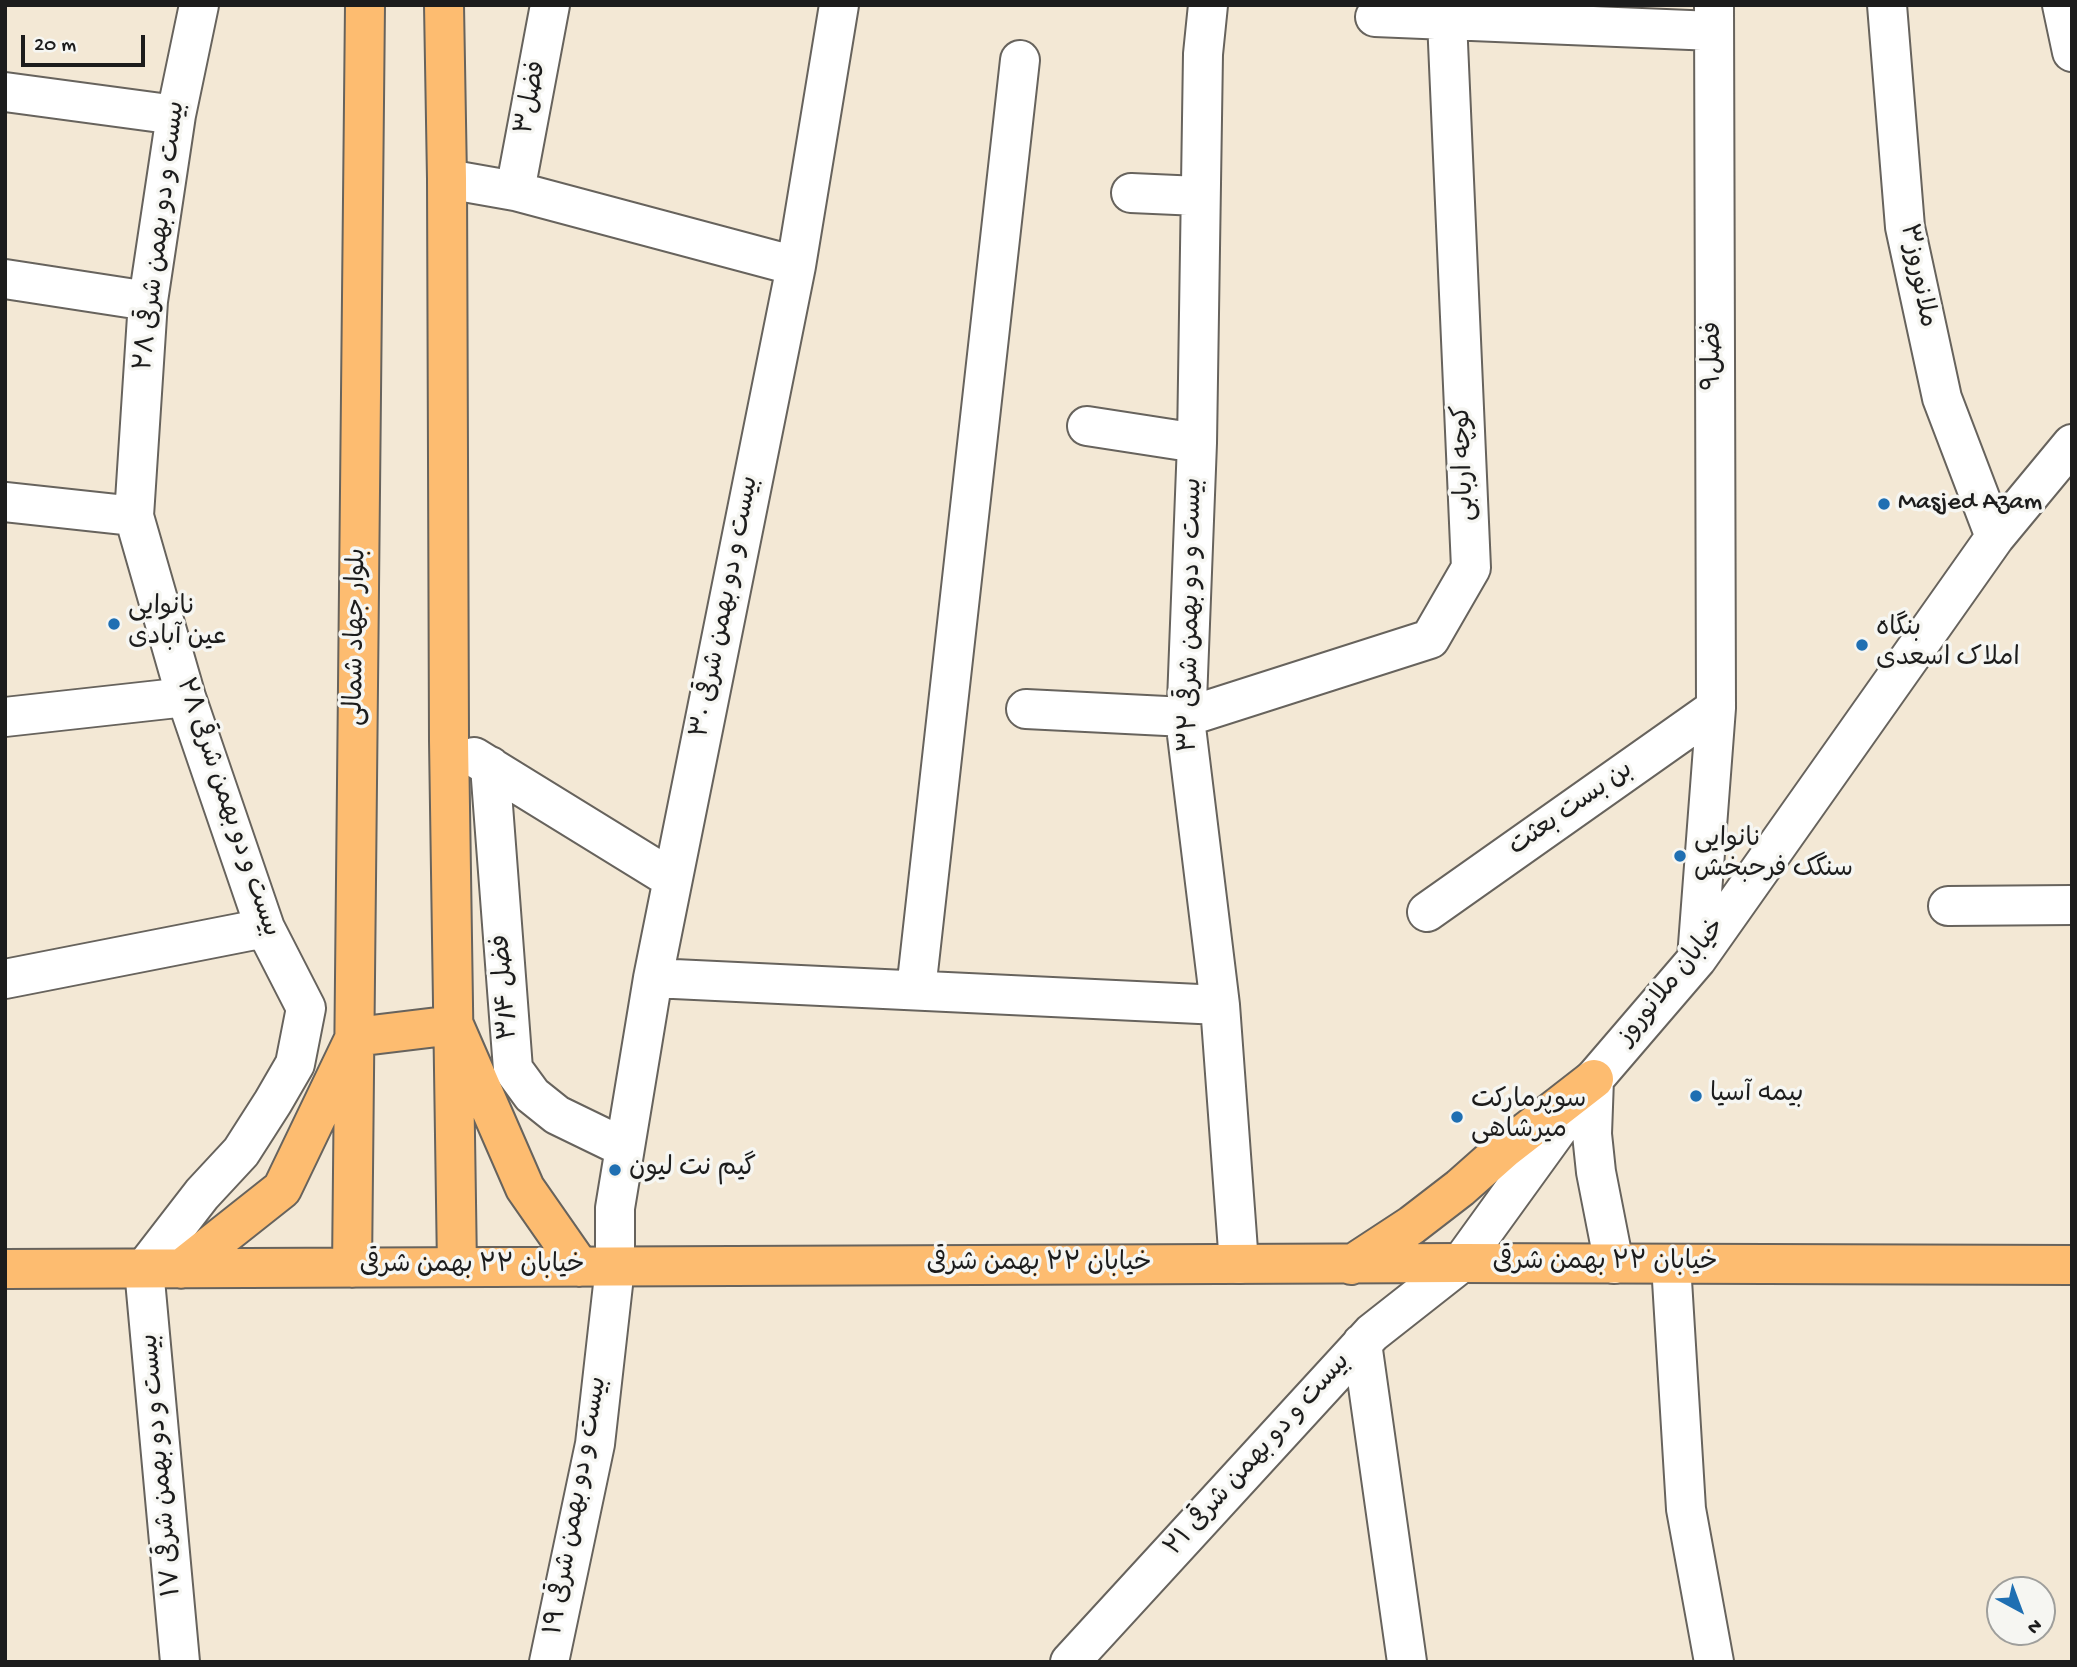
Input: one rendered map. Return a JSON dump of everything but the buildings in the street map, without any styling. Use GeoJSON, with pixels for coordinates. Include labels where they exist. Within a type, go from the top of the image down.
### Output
{"type":"FeatureCollection","features":[{"type":"Feature","properties":{"kind":"main road","name":"بلوار جهاد شمالی"},"geometry":{"type":"LineString","coordinates":[[352,1268],[365,5]]}},
{"type":"Feature","properties":{"kind":"main road"},"geometry":{"type":"LineString","coordinates":[[444,5],[449,741],[457,1268]]}},
{"type":"Feature","properties":{"kind":"main road"},"geometry":{"type":"LineString","coordinates":[[162,1269],[282,1189],[355,1037],[454,1025]]}},
{"type":"Feature","properties":{"kind":"main road"},"geometry":{"type":"LineString","coordinates":[[454,1025],[525,1188],[597,1267]]}},
{"type":"Feature","properties":{"kind":"main road"},"geometry":{"type":"LineString","coordinates":[[1351,1265],[1431,1210],[1594,1079]]}},
{"type":"Feature","properties":{"kind":"main road","name":"خیابان ۲۲ بهمن شرقی"},"geometry":{"type":"LineString","coordinates":[[5,1269],[1461,1263],[2072,1265]]}},
{"type":"Feature","properties":{"kind":"street","name":"بیست و دو بهمن شرقی ۲۸"},"geometry":{"type":"LineString","coordinates":[[162,1269],[202,1194],[241,1152],[295,1064],[306,1008],[265,928],[186,697],[134,516],[148,301],[176,115],[199,5]]}},
{"type":"Feature","properties":{"kind":"street","name":"فضل۳"},"geometry":{"type":"LineString","coordinates":[[515,191],[550,5]]}},
{"type":"Feature","properties":{"kind":"street","name":"بیست و دو بهمن شرقی ۳۰"},"geometry":{"type":"LineString","coordinates":[[615,1208],[653,978],[796,266],[839,5]]}},
{"type":"Feature","properties":{"kind":"street","name":"بیست و دو بهمن شرقی ۳۲"},"geometry":{"type":"LineString","coordinates":[[1208,5],[1203,54],[1197,443],[1186,727],[1220,1005],[1239,1264]]}},
{"type":"Feature","properties":{"kind":"street","name":"ملانوروز۳"},"geometry":{"type":"LineString","coordinates":[[1887,5],[1905,227],[1942,398],[1995,537]]}},
{"type":"Feature","properties":{"kind":"street"},"geometry":{"type":"LineString","coordinates":[[2063,5],[2072,52]]}},
{"type":"Feature","properties":{"kind":"street"},"geometry":{"type":"LineString","coordinates":[[1375,17],[1447,20],[1714,18]]}},
{"type":"Feature","properties":{"kind":"street","name":"فضل۹"},"geometry":{"type":"LineString","coordinates":[[1697,959],[1716,708],[1714,18]]}},
{"type":"Feature","properties":{"kind":"street","name":"کوچه اربابی"},"geometry":{"type":"LineString","coordinates":[[1186,717],[1430,639],[1471,568],[1447,20]]}},
{"type":"Feature","properties":{"kind":"street"},"geometry":{"type":"LineString","coordinates":[[916,990],[1020,60]]}},
{"type":"Feature","properties":{"kind":"street"},"geometry":{"type":"LineString","coordinates":[[5,92],[176,115]]}},
{"type":"Feature","properties":{"kind":"street"},"geometry":{"type":"LineString","coordinates":[[447,179],[515,191],[796,266]]}},
{"type":"Feature","properties":{"kind":"street"},"geometry":{"type":"LineString","coordinates":[[1131,193],[1199,196]]}},
{"type":"Feature","properties":{"kind":"street"},"geometry":{"type":"LineString","coordinates":[[5,279],[148,301]]}},
{"type":"Feature","properties":{"kind":"street"},"geometry":{"type":"LineString","coordinates":[[1087,426],[1197,443]]}},
{"type":"Feature","properties":{"kind":"street","name":"خیابان ملانوروز"},"geometry":{"type":"LineString","coordinates":[[1461,1263],[1594,1079],[1697,959],[1995,537],[2072,444]]}},
{"type":"Feature","properties":{"kind":"street"},"geometry":{"type":"LineString","coordinates":[[5,502],[134,516]]}},
{"type":"Feature","properties":{"kind":"street"},"geometry":{"type":"LineString","coordinates":[[5,718],[186,697]]}},
{"type":"Feature","properties":{"kind":"street","name":"بن بست بعثت"},"geometry":{"type":"LineString","coordinates":[[1427,912],[1716,708]]}},
{"type":"Feature","properties":{"kind":"street"},"geometry":{"type":"LineString","coordinates":[[1026,709],[1186,717]]}},
{"type":"Feature","properties":{"kind":"street"},"geometry":{"type":"LineString","coordinates":[[449,741],[673,879]]}},
{"type":"Feature","properties":{"kind":"street","name":"فضل ۳/۴"},"geometry":{"type":"LineString","coordinates":[[490,766],[513,1069],[532,1094],[557,1115],[625,1148]]}},
{"type":"Feature","properties":{"kind":"street"},"geometry":{"type":"LineString","coordinates":[[1948,906],[2072,905]]}},
{"type":"Feature","properties":{"kind":"street"},"geometry":{"type":"LineString","coordinates":[[13,977],[265,928]]}},
{"type":"Feature","properties":{"kind":"street"},"geometry":{"type":"LineString","coordinates":[[653,978],[1220,1005]]}},
{"type":"Feature","properties":{"kind":"street"},"geometry":{"type":"LineString","coordinates":[[1594,1079],[1592,1134],[1596,1172],[1614,1264]]}},
{"type":"Feature","properties":{"kind":"street","name":"بیست و دو بهمن شرقی ۱۹"},"geometry":{"type":"LineString","coordinates":[[548,1662],[595,1444],[597,1267],[615,1208]]}},
{"type":"Feature","properties":{"kind":"street","name":"بیست و دو بهمن شرقی ۲۱"},"geometry":{"type":"LineString","coordinates":[[1076,1659],[1362,1343],[1461,1263]]}},
{"type":"Feature","properties":{"kind":"street"},"geometry":{"type":"LineString","coordinates":[[1671,1264],[1686,1509],[1714,1662]]}},
{"type":"Feature","properties":{"kind":"street","name":"بیست و دو بهمن شرقی ۱۷"},"geometry":{"type":"LineString","coordinates":[[162,1269],[180,1662]]}},
{"type":"Feature","properties":{"kind":"street"},"geometry":{"type":"LineString","coordinates":[[1362,1343],[1407,1662]]}},
{"type":"Feature","properties":{"kind":"place","name":"Masjed Azam"},"geometry":{"type":"Point","coordinates":[1884,504]}},
{"type":"Feature","properties":{"kind":"place","name":"نانوایی عین آبادی"},"geometry":{"type":"Point","coordinates":[114,624]}},
{"type":"Feature","properties":{"kind":"place","name":"بنگاه املاک اسعدی"},"geometry":{"type":"Point","coordinates":[1862,645]}},
{"type":"Feature","properties":{"kind":"place","name":"نانوایی سنگک فرحبخش"},"geometry":{"type":"Point","coordinates":[1680,856]}},
{"type":"Feature","properties":{"kind":"place","name":"بیمه آسیا"},"geometry":{"type":"Point","coordinates":[1696,1096]}},
{"type":"Feature","properties":{"kind":"place","name":"سوپرمارکت میرشاهی"},"geometry":{"type":"Point","coordinates":[1457,1117]}},
{"type":"Feature","properties":{"kind":"place","name":"گیم نت لیون"},"geometry":{"type":"Point","coordinates":[615,1170]}}]}
